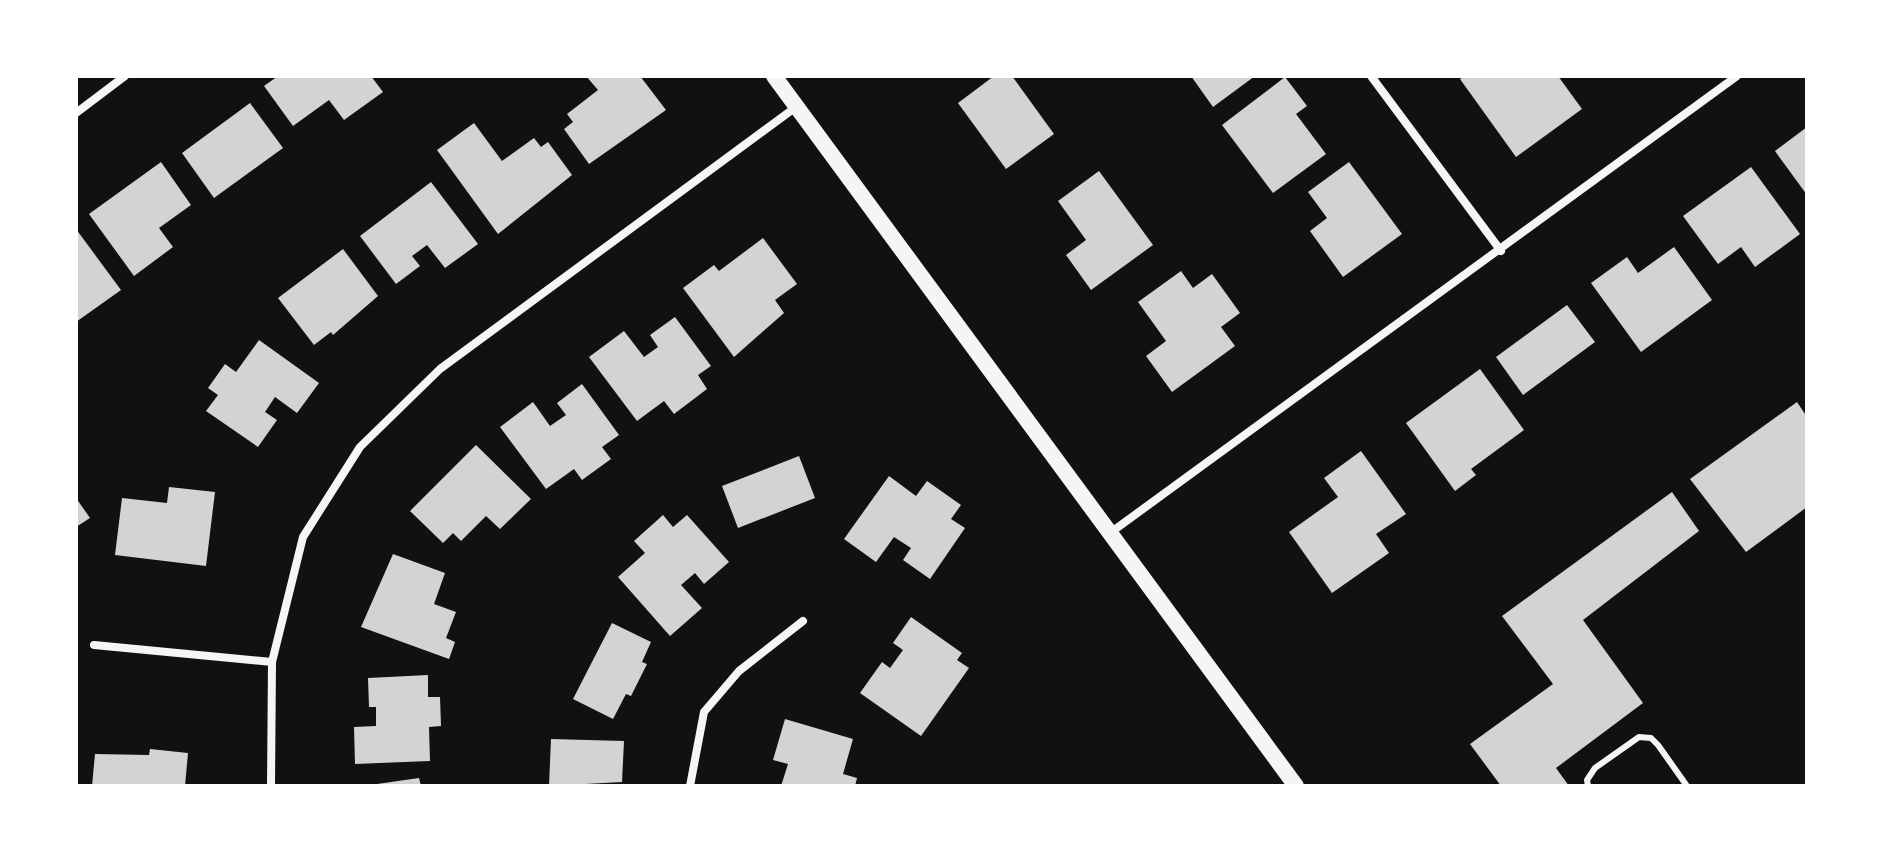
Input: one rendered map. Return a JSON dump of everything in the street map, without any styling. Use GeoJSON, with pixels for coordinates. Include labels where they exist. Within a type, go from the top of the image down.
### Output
{"type":"FeatureCollection","features":[{"type":"Feature","properties":{"kind":"main road"},"geometry":{"type":"LineString","coordinates":[[774,76],[1296,786]]}},
{"type":"Feature","properties":{"kind":"street"},"geometry":{"type":"LineString","coordinates":[[76,113],[125,76]]}},
{"type":"Feature","properties":{"kind":"street"},"geometry":{"type":"LineString","coordinates":[[1371,76],[1501,251]]}},
{"type":"Feature","properties":{"kind":"street"},"geometry":{"type":"LineString","coordinates":[[1109,533],[1501,251],[1737,76]]}},
{"type":"Feature","properties":{"kind":"street"},"geometry":{"type":"LineString","coordinates":[[271,786],[272,662],[303,537],[360,447],[440,369],[796,107]]}},
{"type":"Feature","properties":{"kind":"street"},"geometry":{"type":"LineString","coordinates":[[690,786],[704,712],[739,671],[803,621]]}},
{"type":"Feature","properties":{"kind":"street"},"geometry":{"type":"LineString","coordinates":[[94,645],[272,662]]}},
{"type":"Feature","properties":{"kind":"lane"},"geometry":{"type":"LineString","coordinates":[[1588,786],[1587,780],[1595,768],[1639,737],[1651,738],[1658,745],[1687,786]]}},
{"type":"Feature","properties":{"kind":"building"},"geometry":{"type":"Polygon","coordinates":[[[278,76],[371,76],[383,92],[344,120],[329,100],[293,126],[264,86],[278,76]]]}},
{"type":"Feature","properties":{"kind":"building"},"geometry":{"type":"Polygon","coordinates":[[[586,76],[640,76],[666,110],[589,164],[564,129],[573,122],[567,114],[598,90],[586,76]]]}},
{"type":"Feature","properties":{"kind":"building"},"geometry":{"type":"Polygon","coordinates":[[[994,76],[1012,76],[1054,134],[1006,169],[958,103],[994,76]]]}},
{"type":"Feature","properties":{"kind":"building"},"geometry":{"type":"Polygon","coordinates":[[[1191,76],[1255,76],[1213,107],[1191,76]]]}},
{"type":"Feature","properties":{"kind":"building"},"geometry":{"type":"Polygon","coordinates":[[[1465,76],[1558,76],[1582,109],[1516,157],[1460,79],[1465,76]]]}},
{"type":"Feature","properties":{"kind":"building"},"geometry":{"type":"Polygon","coordinates":[[[1285,77],[1307,106],[1296,114],[1326,154],[1273,193],[1222,125],[1285,77]]]}},
{"type":"Feature","properties":{"kind":"building"},"geometry":{"type":"Polygon","coordinates":[[[250,103],[283,148],[214,198],[182,153],[250,103]]]}},
{"type":"Feature","properties":{"kind":"building"},"geometry":{"type":"Polygon","coordinates":[[[474,123],[502,161],[534,138],[541,147],[548,142],[572,175],[498,234],[437,150],[474,123]]]}},
{"type":"Feature","properties":{"kind":"building"},"geometry":{"type":"Polygon","coordinates":[[[1807,127],[1807,195],[1775,151],[1807,127]]]}},
{"type":"Feature","properties":{"kind":"building"},"geometry":{"type":"Polygon","coordinates":[[[161,162],[191,205],[159,228],[173,247],[134,276],[89,214],[161,162]]]}},
{"type":"Feature","properties":{"kind":"building"},"geometry":{"type":"Polygon","coordinates":[[[1349,162],[1402,234],[1343,277],[1310,231],[1327,218],[1308,192],[1349,162]]]}},
{"type":"Feature","properties":{"kind":"building"},"geometry":{"type":"Polygon","coordinates":[[[1751,167],[1800,234],[1755,267],[1741,247],[1718,264],[1683,216],[1751,167]]]}},
{"type":"Feature","properties":{"kind":"building"},"geometry":{"type":"Polygon","coordinates":[[[1099,171],[1153,245],[1091,290],[1066,255],[1086,240],[1058,201],[1099,171]]]}},
{"type":"Feature","properties":{"kind":"building"},"geometry":{"type":"Polygon","coordinates":[[[431,182],[478,244],[445,268],[427,245],[412,256],[420,266],[396,284],[360,236],[431,182]]]}},
{"type":"Feature","properties":{"kind":"building"},"geometry":{"type":"Polygon","coordinates":[[[76,229],[121,290],[76,322],[76,229]]]}},
{"type":"Feature","properties":{"kind":"building"},"geometry":{"type":"Polygon","coordinates":[[[763,238],[797,284],[775,300],[784,313],[734,357],[683,288],[714,265],[719,271],[763,238]]]}},
{"type":"Feature","properties":{"kind":"building"},"geometry":{"type":"Polygon","coordinates":[[[1674,247],[1712,300],[1641,352],[1591,283],[1627,257],[1638,273],[1674,247]]]}},
{"type":"Feature","properties":{"kind":"building"},"geometry":{"type":"Polygon","coordinates":[[[343,249],[378,296],[333,335],[331,332],[314,345],[278,298],[343,249]]]}},
{"type":"Feature","properties":{"kind":"building"},"geometry":{"type":"Polygon","coordinates":[[[1181,271],[1193,288],[1212,274],[1240,313],[1221,327],[1235,346],[1172,392],[1146,356],[1166,341],[1138,302],[1181,271]]]}},
{"type":"Feature","properties":{"kind":"building"},"geometry":{"type":"Polygon","coordinates":[[[1567,305],[1595,342],[1523,395],[1496,357],[1567,305]]]}},
{"type":"Feature","properties":{"kind":"building"},"geometry":{"type":"Polygon","coordinates":[[[675,317],[711,366],[698,375],[707,389],[674,414],[664,401],[637,421],[589,357],[624,331],[644,357],[658,347],[650,335],[675,317]]]}},
{"type":"Feature","properties":{"kind":"building"},"geometry":{"type":"Polygon","coordinates":[[[259,340],[319,383],[297,413],[275,397],[265,412],[277,420],[258,447],[206,411],[218,395],[208,388],[225,364],[236,372],[259,340]]]}},
{"type":"Feature","properties":{"kind":"building"},"geometry":{"type":"Polygon","coordinates":[[[1480,369],[1524,430],[1471,469],[1476,475],[1455,491],[1406,423],[1480,369]]]}},
{"type":"Feature","properties":{"kind":"building"},"geometry":{"type":"Polygon","coordinates":[[[582,384],[619,435],[602,447],[611,459],[582,480],[574,469],[546,489],[500,427],[533,402],[550,426],[566,415],[557,403],[582,384]]]}},
{"type":"Feature","properties":{"kind":"building"},"geometry":{"type":"Polygon","coordinates":[[[1797,402],[1807,417],[1807,507],[1746,552],[1690,479],[1797,402]]]}},
{"type":"Feature","properties":{"kind":"building"},"geometry":{"type":"Polygon","coordinates":[[[476,445],[531,499],[500,529],[486,516],[461,541],[453,533],[443,543],[410,511],[476,445]]]}},
{"type":"Feature","properties":{"kind":"building"},"geometry":{"type":"Polygon","coordinates":[[[1361,451],[1406,514],[1376,534],[1389,553],[1332,593],[1289,532],[1338,497],[1324,478],[1361,451]]]}},
{"type":"Feature","properties":{"kind":"building"},"geometry":{"type":"Polygon","coordinates":[[[799,456],[815,498],[738,528],[722,486],[799,456]]]}},
{"type":"Feature","properties":{"kind":"building"},"geometry":{"type":"Polygon","coordinates":[[[889,476],[916,496],[927,481],[961,505],[951,519],[965,528],[930,579],[903,560],[911,548],[894,537],[876,562],[844,539],[889,476]]]}},
{"type":"Feature","properties":{"kind":"building"},"geometry":{"type":"Polygon","coordinates":[[[169,487],[215,492],[206,566],[115,555],[122,498],[167,503],[169,487]]]}},
{"type":"Feature","properties":{"kind":"building"},"geometry":{"type":"Polygon","coordinates":[[[1672,492],[1699,531],[1583,620],[1643,703],[1556,768],[1569,786],[1501,786],[1470,744],[1553,684],[1502,616],[1672,492]]]}},
{"type":"Feature","properties":{"kind":"building"},"geometry":{"type":"Polygon","coordinates":[[[76,498],[90,518],[76,527],[76,498]]]}},
{"type":"Feature","properties":{"kind":"building"},"geometry":{"type":"Polygon","coordinates":[[[663,515],[673,527],[687,515],[729,562],[704,584],[695,573],[681,585],[702,608],[670,636],[618,577],[645,553],[634,541],[663,515]]]}},
{"type":"Feature","properties":{"kind":"building"},"geometry":{"type":"Polygon","coordinates":[[[393,554],[445,573],[434,604],[456,612],[446,638],[455,642],[449,659],[361,627],[393,554]]]}},
{"type":"Feature","properties":{"kind":"building"},"geometry":{"type":"Polygon","coordinates":[[[911,617],[962,653],[957,660],[969,668],[921,736],[860,693],[882,662],[890,668],[903,650],[893,643],[911,617]]]}},
{"type":"Feature","properties":{"kind":"building"},"geometry":{"type":"Polygon","coordinates":[[[612,623],[651,642],[642,662],[647,664],[631,696],[626,694],[613,719],[573,699],[612,623]]]}},
{"type":"Feature","properties":{"kind":"building"},"geometry":{"type":"Polygon","coordinates":[[[428,675],[428,697],[440,697],[441,726],[429,727],[430,761],[355,764],[354,727],[376,726],[376,707],[369,707],[368,678],[428,675]]]}},
{"type":"Feature","properties":{"kind":"building"},"geometry":{"type":"Polygon","coordinates":[[[785,719],[853,739],[843,774],[857,778],[855,786],[781,786],[788,764],[773,760],[785,719]]]}},
{"type":"Feature","properties":{"kind":"building"},"geometry":{"type":"Polygon","coordinates":[[[551,739],[624,741],[622,782],[549,786],[551,739]]]}},
{"type":"Feature","properties":{"kind":"building"},"geometry":{"type":"Polygon","coordinates":[[[150,749],[188,753],[185,786],[92,786],[95,754],[149,755],[150,749]]]}},
{"type":"Feature","properties":{"kind":"building"},"geometry":{"type":"Polygon","coordinates":[[[419,778],[421,786],[377,786],[377,784],[419,778]]]}}]}
